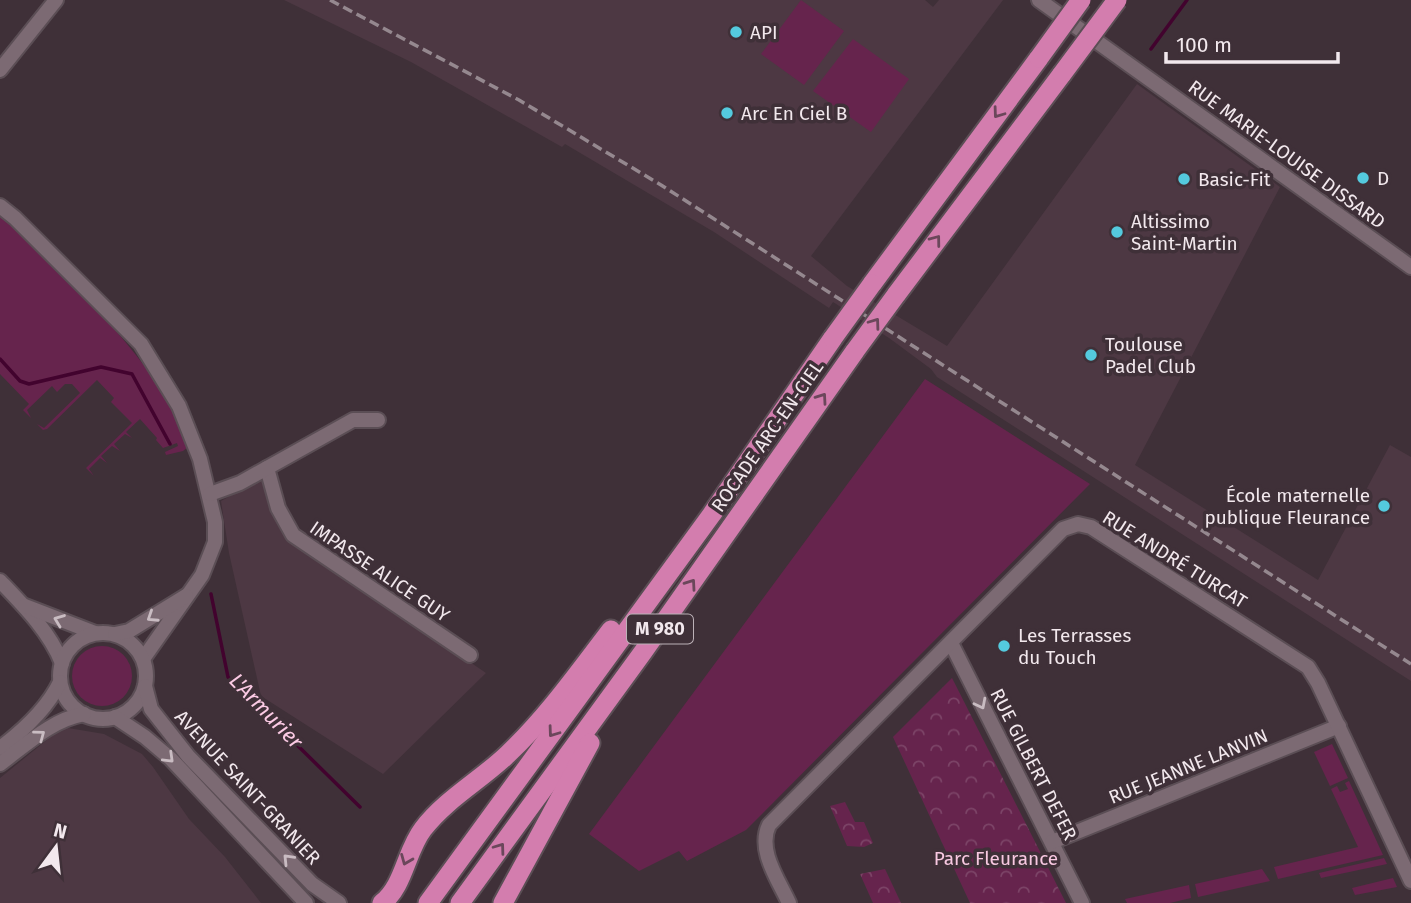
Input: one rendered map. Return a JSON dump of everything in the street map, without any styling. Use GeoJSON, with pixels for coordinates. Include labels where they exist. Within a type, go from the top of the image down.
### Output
{"type":"FeatureCollection","features":[{"type":"Feature","properties":{"kind":"highway","name":"ROCADE ARC-EN-CIEL"},"geometry":{"type":"LineString","coordinates":[[428,903],[722,498],[872,284],[1082,0]]}},
{"type":"Feature","properties":{"kind":"highway","name":"ROCADE ARC-EN-CIEL"},"geometry":{"type":"LineString","coordinates":[[460,903],[643,652],[855,351],[1117,0]]}},
{"type":"Feature","properties":{"kind":"highway"},"geometry":{"type":"LineString","coordinates":[[382,903],[397,884],[409,852],[424,828],[443,808],[508,755],[550,711],[708,502],[722,498]]}},
{"type":"Feature","properties":{"kind":"highway"},"geometry":{"type":"LineString","coordinates":[[503,903],[601,723],[641,665],[643,652]]}},
{"type":"Feature","properties":{"kind":"street"},"geometry":{"type":"LineString","coordinates":[[0,70],[57,0]]}},
{"type":"Feature","properties":{"kind":"street","name":"RUE MARIE-LOUISE DISSARD"},"geometry":{"type":"LineString","coordinates":[[1039,0],[1411,267]]}},
{"type":"Feature","properties":{"kind":"street"},"geometry":{"type":"LineString","coordinates":[[0,199],[15,218]]}},
{"type":"Feature","properties":{"kind":"street"},"geometry":{"type":"LineString","coordinates":[[0,206],[141,344],[179,406],[193,436],[210,494],[215,542],[205,569],[143,659]]}},
{"type":"Feature","properties":{"kind":"street"},"geometry":{"type":"LineString","coordinates":[[210,494],[240,484],[353,420],[378,420]]}},
{"type":"Feature","properties":{"kind":"street","name":"IMPASSE ALICE GUY"},"geometry":{"type":"LineString","coordinates":[[267,468],[278,508],[293,535],[470,655]]}},
{"type":"Feature","properties":{"kind":"street","name":"RUE ANDRÉ TURCAT"},"geometry":{"type":"LineString","coordinates":[[789,903],[766,853],[764,842],[769,825],[1063,529],[1078,524],[1091,527],[1301,661],[1313,674],[1411,881]]}},
{"type":"Feature","properties":{"kind":"street"},"geometry":{"type":"LineString","coordinates":[[0,581],[50,639],[62,663]]}},
{"type":"Feature","properties":{"kind":"street"},"geometry":{"type":"LineString","coordinates":[[23,605],[95,633],[115,634],[129,631],[187,595]]}},
{"type":"Feature","properties":{"kind":"street"},"geometry":{"type":"LineString","coordinates":[[0,748],[19,734],[53,696],[60,682],[65,654],[78,640],[95,633]]}},
{"type":"Feature","properties":{"kind":"street"},"geometry":{"type":"LineString","coordinates":[[60,682],[68,701],[84,714],[99,719],[115,717],[134,705],[145,686],[143,659],[132,643],[115,634]]}},
{"type":"Feature","properties":{"kind":"street","name":"RUE GILBERT DEFER"},"geometry":{"type":"LineString","coordinates":[[951,643],[1082,903]]}},
{"type":"Feature","properties":{"kind":"street","name":"AVENUE SAINT-GRANIER"},"geometry":{"type":"LineString","coordinates":[[145,686],[151,709],[188,756],[312,884],[339,903]]}},
{"type":"Feature","properties":{"kind":"street"},"geometry":{"type":"LineString","coordinates":[[0,764],[52,726],[68,717],[84,714]]}},
{"type":"Feature","properties":{"kind":"street","name":"AVENUE SAINT-GRANIER"},"geometry":{"type":"LineString","coordinates":[[115,717],[145,737],[170,759],[306,903]]}},
{"type":"Feature","properties":{"kind":"street","name":"RUE JEANNE LANVIN"},"geometry":{"type":"LineString","coordinates":[[1052,842],[1339,726]]}},
{"type":"Feature","properties":{"kind":"shaded area"},"geometry":{"type":"Polygon","coordinates":[[[284,0],[925,0],[933,7],[939,0],[1003,0],[811,256],[847,286],[947,346],[1137,84],[1280,187],[1135,465],[1318,580],[1390,445],[1411,457],[1411,681],[937,377],[931,369],[889,338],[833,302],[829,308],[714,232],[565,144],[562,147],[411,62],[284,0]]]}},
{"type":"Feature","properties":{"kind":"shaded area"},"geometry":{"type":"Polygon","coordinates":[[[266,476],[287,537],[486,673],[383,774],[261,696],[229,553],[221,501],[266,476]]]}},
{"type":"Feature","properties":{"kind":"shaded area"},"geometry":{"type":"Polygon","coordinates":[[[68,728],[104,734],[142,754],[189,819],[225,857],[261,903],[0,903],[0,778],[59,730],[68,728]]]}},
{"type":"Feature","properties":{"kind":"green space"},"geometry":{"type":"Polygon","coordinates":[[[801,0],[844,31],[804,85],[761,54],[801,0]]]}},
{"type":"Feature","properties":{"kind":"green space"},"geometry":{"type":"Polygon","coordinates":[[[853,39],[909,79],[871,132],[813,91],[853,39]]]}},
{"type":"Feature","properties":{"kind":"green space"},"geometry":{"type":"Polygon","coordinates":[[[0,216],[81,294],[143,364],[180,424],[189,446],[183,451],[166,455],[165,452],[178,446],[177,443],[163,448],[140,419],[126,432],[132,438],[125,434],[114,444],[120,451],[112,446],[101,456],[107,463],[100,458],[89,469],[94,476],[86,468],[132,423],[111,402],[114,398],[97,380],[47,429],[43,430],[37,424],[44,428],[80,393],[72,384],[65,384],[57,392],[52,386],[27,410],[31,418],[23,410],[29,404],[0,374],[0,216]]]}},
{"type":"Feature","properties":{"kind":"green space"},"geometry":{"type":"Polygon","coordinates":[[[925,379],[1090,484],[746,830],[687,861],[679,851],[639,871],[589,834],[925,379]]]}},
{"type":"Feature","properties":{"kind":"green space"},"geometry":{"type":"Polygon","coordinates":[[[96,646],[108,646],[124,654],[130,664],[130,688],[124,698],[108,706],[96,706],[80,698],[72,682],[72,670],[80,654],[96,646]]]}},
{"type":"Feature","properties":{"kind":"green space","name":"Parc Fleurance"},"geometry":{"type":"Polygon","coordinates":[[[952,678],[1066,903],[970,903],[893,737],[952,678]]]}},
{"type":"Feature","properties":{"kind":"green space"},"geometry":{"type":"Polygon","coordinates":[[[1332,744],[1348,778],[1330,786],[1314,752],[1332,744]]]}},
{"type":"Feature","properties":{"kind":"green space"},"geometry":{"type":"Polygon","coordinates":[[[1349,781],[1383,855],[1278,879],[1274,867],[1358,847],[1331,789],[1337,786],[1340,792],[1348,789],[1345,783],[1349,781]]]}},
{"type":"Feature","properties":{"kind":"green space"},"geometry":{"type":"Polygon","coordinates":[[[845,802],[855,822],[864,822],[873,843],[864,847],[847,846],[830,806],[845,802]]]}},
{"type":"Feature","properties":{"kind":"green space"},"geometry":{"type":"Polygon","coordinates":[[[1384,858],[1387,864],[1321,878],[1319,873],[1384,858]]]}},
{"type":"Feature","properties":{"kind":"green space"},"geometry":{"type":"Polygon","coordinates":[[[885,869],[901,903],[873,903],[860,874],[885,869]]]}},
{"type":"Feature","properties":{"kind":"green space"},"geometry":{"type":"Polygon","coordinates":[[[1262,869],[1270,881],[1198,897],[1195,884],[1262,869]]]}},
{"type":"Feature","properties":{"kind":"green space"},"geometry":{"type":"Polygon","coordinates":[[[1393,878],[1397,887],[1355,895],[1352,888],[1393,878]]]}},
{"type":"Feature","properties":{"kind":"green space"},"geometry":{"type":"Polygon","coordinates":[[[1189,885],[1191,898],[1170,903],[1127,903],[1125,899],[1189,885]]]}},
{"type":"Feature","properties":{"kind":"waterway"},"geometry":{"type":"LineString","coordinates":[[1151,49],[1187,0]]}},
{"type":"Feature","properties":{"kind":"waterway","name":"L'Armurier"},"geometry":{"type":"LineString","coordinates":[[0,359],[20,381],[29,384],[101,367],[132,374],[170,444]]}},
{"type":"Feature","properties":{"kind":"waterway","name":"L'Armurier"},"geometry":{"type":"LineString","coordinates":[[211,594],[228,677],[360,807]]}},
{"type":"Feature","properties":{"kind":"railway"},"geometry":{"type":"LineString","coordinates":[[330,0],[519,100],[661,185],[1411,664]]}},
{"type":"Feature","properties":{"kind":"place","name":"API"},"geometry":{"type":"Point","coordinates":[736,32]}},
{"type":"Feature","properties":{"kind":"place","name":"Arc En Ciel B"},"geometry":{"type":"Point","coordinates":[727,113]}},
{"type":"Feature","properties":{"kind":"place","name":"D"},"geometry":{"type":"Point","coordinates":[1363,178]}},
{"type":"Feature","properties":{"kind":"place","name":"Basic-Fit"},"geometry":{"type":"Point","coordinates":[1184,179]}},
{"type":"Feature","properties":{"kind":"place","name":"Altissimo Saint-Martin"},"geometry":{"type":"Point","coordinates":[1117,232]}},
{"type":"Feature","properties":{"kind":"place","name":"Toulouse Padel Club"},"geometry":{"type":"Point","coordinates":[1091,355]}},
{"type":"Feature","properties":{"kind":"place","name":"École maternelle publique Fleurance"},"geometry":{"type":"Point","coordinates":[1384,506]}},
{"type":"Feature","properties":{"kind":"place","name":"Les Terrasses du Touch"},"geometry":{"type":"Point","coordinates":[1004,646]}}]}
